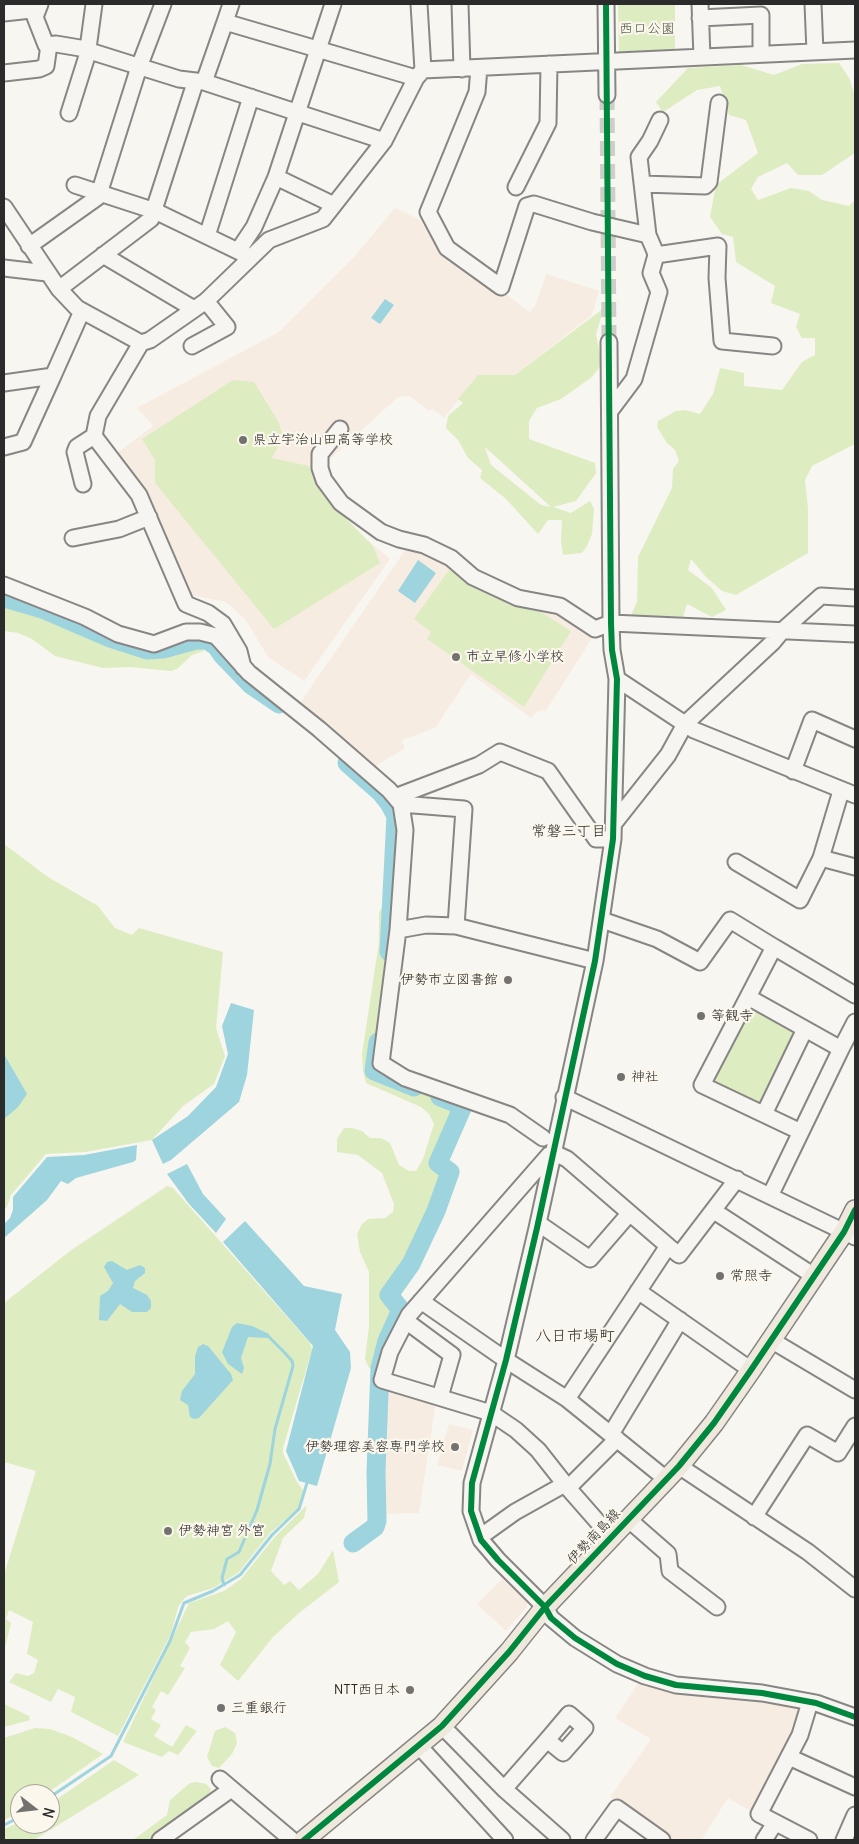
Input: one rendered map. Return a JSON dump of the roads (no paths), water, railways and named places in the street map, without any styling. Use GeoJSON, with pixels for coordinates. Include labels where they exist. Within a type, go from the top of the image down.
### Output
{"type":"FeatureCollection","features":[{"type":"Feature","properties":{"kind":"main road","name":"伊勢南島線"},"geometry":{"type":"LineString","coordinates":[[304,1840],[442,1726],[497,1665],[545,1607],[673,1473],[714,1422],[814,1276],[850,1234],[855,1210]]}},
{"type":"Feature","properties":{"kind":"street"},"geometry":{"type":"LineString","coordinates":[[69,113],[87,50],[94,4]]}},
{"type":"Feature","properties":{"kind":"street"},"geometry":{"type":"LineString","coordinates":[[29,246],[98,197],[139,67],[163,4]]}},
{"type":"Feature","properties":{"kind":"street"},"geometry":{"type":"LineString","coordinates":[[59,289],[151,219],[200,82],[231,4]]}},
{"type":"Feature","properties":{"kind":"street"},"geometry":{"type":"LineString","coordinates":[[83,484],[75,452],[77,447],[94,436],[98,416],[141,343],[150,340],[200,305],[244,254],[276,177],[333,4]]}},
{"type":"Feature","properties":{"kind":"street"},"geometry":{"type":"LineString","coordinates":[[244,254],[277,236],[323,219],[384,141],[420,74],[419,4]]}},
{"type":"Feature","properties":{"kind":"street"},"geometry":{"type":"LineString","coordinates":[[460,4],[462,69]]}},
{"type":"Feature","properties":{"kind":"street"},"geometry":{"type":"LineString","coordinates":[[606,4],[606,95]]}},
{"type":"Feature","properties":{"kind":"street"},"geometry":{"type":"LineString","coordinates":[[813,4],[815,52]]}},
{"type":"Feature","properties":{"kind":"street"},"geometry":{"type":"LineString","coordinates":[[38,8],[35,18],[43,42],[49,45],[56,44],[87,50],[139,67],[200,82],[384,141]]}},
{"type":"Feature","properties":{"kind":"street"},"geometry":{"type":"LineString","coordinates":[[4,13],[38,8]]}},
{"type":"Feature","properties":{"kind":"street"},"geometry":{"type":"LineString","coordinates":[[702,57],[700,11],[761,16],[761,54]]}},
{"type":"Feature","properties":{"kind":"street"},"geometry":{"type":"LineString","coordinates":[[225,22],[420,74],[462,69],[549,64],[855,50]]}},
{"type":"Feature","properties":{"kind":"street"},"geometry":{"type":"LineString","coordinates":[[4,72],[39,69],[46,66],[49,45]]}},
{"type":"Feature","properties":{"kind":"street"},"geometry":{"type":"LineString","coordinates":[[516,188],[548,123],[549,64]]}},
{"type":"Feature","properties":{"kind":"street"},"geometry":{"type":"LineString","coordinates":[[479,68],[477,92],[428,212],[447,248],[501,287],[527,206],[534,204],[592,222],[648,235]]}},
{"type":"Feature","properties":{"kind":"street"},"geometry":{"type":"LineString","coordinates":[[207,236],[251,97]]}},
{"type":"Feature","properties":{"kind":"street"},"geometry":{"type":"LineString","coordinates":[[642,184],[705,186],[709,182],[719,103]]}},
{"type":"Feature","properties":{"kind":"street"},"geometry":{"type":"LineString","coordinates":[[610,411],[634,379],[659,292],[651,273],[656,255],[648,235],[640,154],[650,142],[660,120]]}},
{"type":"Feature","properties":{"kind":"street"},"geometry":{"type":"LineString","coordinates":[[276,177],[334,205]]}},
{"type":"Feature","properties":{"kind":"street"},"geometry":{"type":"LineString","coordinates":[[75,185],[154,211],[244,254]]}},
{"type":"Feature","properties":{"kind":"street"},"geometry":{"type":"LineString","coordinates":[[4,207],[47,273],[59,289],[82,312],[141,343]]}},
{"type":"Feature","properties":{"kind":"street"},"geometry":{"type":"LineString","coordinates":[[656,255],[718,246],[717,278],[722,341],[774,346]]}},
{"type":"Feature","properties":{"kind":"street"},"geometry":{"type":"LineString","coordinates":[[103,255],[200,305],[227,327],[192,346]]}},
{"type":"Feature","properties":{"kind":"street"},"geometry":{"type":"LineString","coordinates":[[4,268],[47,273]]}},
{"type":"Feature","properties":{"kind":"street"},"geometry":{"type":"LineString","coordinates":[[4,447],[23,442],[82,312]]}},
{"type":"Feature","properties":{"kind":"street"},"geometry":{"type":"LineString","coordinates":[[609,342],[611,623],[612,650],[617,679],[614,839],[595,961],[564,1097],[554,1153],[506,1360],[490,1412],[472,1483],[471,1511],[480,1537],[498,1560],[545,1607],[551,1618],[575,1638],[617,1664],[644,1676],[676,1685],[762,1693],[810,1702],[855,1716]]}},
{"type":"Feature","properties":{"kind":"street"},"geometry":{"type":"LineString","coordinates":[[4,383],[53,376]]}},
{"type":"Feature","properties":{"kind":"street"},"geometry":{"type":"LineString","coordinates":[[340,429],[320,454],[320,468],[324,480],[341,504],[381,532],[424,545],[450,558],[473,577],[518,598],[560,606],[595,629],[611,623],[855,634]]}},
{"type":"Feature","properties":{"kind":"street"},"geometry":{"type":"LineString","coordinates":[[94,436],[140,495],[186,604],[208,613],[223,624],[239,652],[243,667]]}},
{"type":"Feature","properties":{"kind":"street"},"geometry":{"type":"LineString","coordinates":[[73,538],[119,529],[149,517]]}},
{"type":"Feature","properties":{"kind":"street"},"geometry":{"type":"LineString","coordinates":[[4,585],[85,617],[118,634],[154,644],[186,632],[208,633],[220,640],[243,667],[319,729],[398,800],[464,809],[456,926]]}},
{"type":"Feature","properties":{"kind":"street"},"geometry":{"type":"LineString","coordinates":[[615,822],[668,755],[685,724],[773,642],[783,630],[821,596],[855,598]]}},
{"type":"Feature","properties":{"kind":"street"},"geometry":{"type":"LineString","coordinates":[[617,679],[694,730],[848,793],[821,858],[800,900],[736,862]]}},
{"type":"Feature","properties":{"kind":"street"},"geometry":{"type":"LineString","coordinates":[[792,771],[812,720],[855,739]]}},
{"type":"Feature","properties":{"kind":"street"},"geometry":{"type":"LineString","coordinates":[[398,800],[479,765],[500,752],[548,771],[596,839],[614,839]]}},
{"type":"Feature","properties":{"kind":"street"},"geometry":{"type":"LineString","coordinates":[[398,800],[405,830],[398,930],[380,1063],[405,1078],[510,1115],[543,1138]]}},
{"type":"Feature","properties":{"kind":"street"},"geometry":{"type":"LineString","coordinates":[[821,858],[855,867]]}},
{"type":"Feature","properties":{"kind":"street"},"geometry":{"type":"LineString","coordinates":[[602,920],[657,939],[700,962],[730,920],[855,995]]}},
{"type":"Feature","properties":{"kind":"street"},"geometry":{"type":"LineString","coordinates":[[398,930],[426,925],[456,926],[595,961]]}},
{"type":"Feature","properties":{"kind":"street"},"geometry":{"type":"LineString","coordinates":[[774,947],[702,1085],[801,1132]]}},
{"type":"Feature","properties":{"kind":"street"},"geometry":{"type":"LineString","coordinates":[[748,997],[841,1049]]}},
{"type":"Feature","properties":{"kind":"street"},"geometry":{"type":"LineString","coordinates":[[770,1196],[855,1022]]}},
{"type":"Feature","properties":{"kind":"street"},"geometry":{"type":"LineString","coordinates":[[764,1114],[805,1029]]}},
{"type":"Feature","properties":{"kind":"street"},"geometry":{"type":"LineString","coordinates":[[564,1097],[850,1234]]}},
{"type":"Feature","properties":{"kind":"street"},"geometry":{"type":"LineString","coordinates":[[554,1153],[566,1159],[679,1255],[737,1179]]}},
{"type":"Feature","properties":{"kind":"street"},"geometry":{"type":"LineString","coordinates":[[554,1153],[541,1161],[421,1301],[406,1321],[390,1352],[382,1380],[490,1412],[516,1430],[538,1450],[612,1537]]}},
{"type":"Feature","properties":{"kind":"street"},"geometry":{"type":"LineString","coordinates":[[714,1211],[814,1276]]}},
{"type":"Feature","properties":{"kind":"street"},"geometry":{"type":"LineString","coordinates":[[538,1223],[590,1259],[629,1214]]}},
{"type":"Feature","properties":{"kind":"street"},"geometry":{"type":"LineString","coordinates":[[567,1399],[668,1246]]}},
{"type":"Feature","properties":{"kind":"street"},"geometry":{"type":"LineString","coordinates":[[638,1291],[751,1370]]}},
{"type":"Feature","properties":{"kind":"street"},"geometry":{"type":"LineString","coordinates":[[421,1301],[506,1360],[567,1399],[614,1436],[673,1473],[754,1517],[808,1552],[855,1589]]}},
{"type":"Feature","properties":{"kind":"street"},"geometry":{"type":"LineString","coordinates":[[480,1537],[515,1512],[567,1486],[614,1436],[680,1320]]}},
{"type":"Feature","properties":{"kind":"street"},"geometry":{"type":"LineString","coordinates":[[406,1321],[452,1355],[440,1397]]}},
{"type":"Feature","properties":{"kind":"street"},"geometry":{"type":"LineString","coordinates":[[771,1340],[855,1390]]}},
{"type":"Feature","properties":{"kind":"street"},"geometry":{"type":"LineString","coordinates":[[754,1517],[807,1434],[838,1453],[855,1426]]}},
{"type":"Feature","properties":{"kind":"street"},"geometry":{"type":"LineString","coordinates":[[628,1519],[668,1554],[670,1571],[717,1607]]}},
{"type":"Feature","properties":{"kind":"street"},"geometry":{"type":"LineString","coordinates":[[809,1840],[759,1814],[800,1735],[810,1702]]}},
{"type":"Feature","properties":{"kind":"street"},"geometry":{"type":"LineString","coordinates":[[442,1726],[504,1789],[562,1840]]}},
{"type":"Feature","properties":{"kind":"street"},"geometry":{"type":"LineString","coordinates":[[504,1789],[547,1740]]}},
{"type":"Feature","properties":{"kind":"street"},"geometry":{"type":"LineString","coordinates":[[419,1746],[505,1840]]}},
{"type":"Feature","properties":{"kind":"street"},"geometry":{"type":"LineString","coordinates":[[789,1756],[855,1787]]}},
{"type":"Feature","properties":{"kind":"street"},"geometry":{"type":"LineString","coordinates":[[160,1840],[225,1784],[292,1840]]}},
{"type":"Feature","properties":{"kind":"street"},"geometry":{"type":"LineString","coordinates":[[594,1840],[617,1808],[662,1840]]}},
{"type":"Feature","properties":{"kind":"street"},"geometry":{"type":"LineString","coordinates":[[844,1840],[855,1815]]}},
{"type":"Feature","properties":{"kind":"street"},"geometry":{"type":"LineString","coordinates":[[764,1840],[774,1823]]}},
{"type":"Feature","properties":{"kind":"water"},"geometry":{"type":"Polygon","coordinates":[[[385,299],[394,305],[380,324],[371,318],[385,299]]]}},
{"type":"Feature","properties":{"kind":"water"},"geometry":{"type":"Polygon","coordinates":[[[418,560],[436,573],[415,603],[398,591],[418,560]]]}},
{"type":"Feature","properties":{"kind":"water"},"geometry":{"type":"Polygon","coordinates":[[[231,1003],[254,1010],[247,1075],[239,1102],[171,1160],[163,1164],[152,1140],[188,1116],[216,1087],[228,1054],[222,1026],[231,1003]]]}},
{"type":"Feature","properties":{"kind":"water"},"geometry":{"type":"Polygon","coordinates":[[[4,1054],[27,1094],[18,1107],[4,1119],[4,1054]]]}},
{"type":"Feature","properties":{"kind":"water"},"geometry":{"type":"Polygon","coordinates":[[[137,1145],[136,1160],[133,1162],[76,1178],[68,1184],[61,1181],[47,1200],[4,1238],[4,1224],[10,1218],[13,1210],[13,1197],[47,1157],[84,1155],[137,1145]]]}},
{"type":"Feature","properties":{"kind":"water"},"geometry":{"type":"Polygon","coordinates":[[[187,1164],[203,1194],[226,1219],[216,1233],[189,1204],[167,1174],[187,1164]]]}},
{"type":"Feature","properties":{"kind":"water"},"geometry":{"type":"Polygon","coordinates":[[[245,1221],[304,1286],[342,1294],[335,1330],[350,1352],[351,1368],[317,1486],[299,1481],[286,1451],[313,1346],[223,1242],[245,1221]]]}},
{"type":"Feature","properties":{"kind":"water"},"geometry":{"type":"Polygon","coordinates":[[[112,1261],[127,1270],[140,1265],[145,1268],[145,1273],[135,1281],[133,1288],[147,1295],[151,1301],[151,1308],[147,1312],[132,1312],[120,1304],[107,1321],[99,1320],[100,1296],[108,1291],[113,1283],[104,1267],[107,1262],[112,1261]]]}},
{"type":"Feature","properties":{"kind":"water"},"geometry":{"type":"Polygon","coordinates":[[[237,1323],[252,1326],[269,1334],[267,1338],[248,1337],[241,1358],[244,1368],[242,1374],[228,1364],[222,1352],[232,1327],[237,1323]]]}},
{"type":"Feature","properties":{"kind":"water"},"geometry":{"type":"Polygon","coordinates":[[[203,1344],[208,1346],[231,1374],[233,1380],[199,1418],[194,1419],[190,1417],[188,1405],[180,1400],[182,1391],[195,1374],[195,1356],[198,1347],[203,1344]]]}},
{"type":"Feature","properties":{"kind":"waterway"},"geometry":{"type":"LineString","coordinates":[[4,598],[45,610],[110,638],[147,650],[163,649],[196,640],[207,640],[216,646],[251,685],[279,704]]}},
{"type":"Feature","properties":{"kind":"waterway"},"geometry":{"type":"LineString","coordinates":[[347,763],[381,793],[396,816],[389,952]]}},
{"type":"Feature","properties":{"kind":"waterway"},"geometry":{"type":"LineString","coordinates":[[378,1042],[374,1071],[414,1087]]}},
{"type":"Feature","properties":{"kind":"waterway"},"geometry":{"type":"LineString","coordinates":[[353,1543],[375,1527],[377,1521],[376,1472],[380,1368],[387,1341],[401,1310],[389,1295],[411,1264],[436,1211],[450,1172],[438,1163],[463,1106],[440,1097]]}},
{"type":"Feature","properties":{"kind":"waterway"},"geometry":{"type":"LineString","coordinates":[[224,1585],[222,1578],[227,1559],[239,1552],[257,1510],[270,1464],[275,1429],[293,1366],[292,1361],[268,1336]]}},
{"type":"Feature","properties":{"kind":"waterway"},"geometry":{"type":"LineString","coordinates":[[60,1790],[111,1756],[170,1641],[184,1603],[213,1591],[240,1575],[272,1535],[299,1509],[307,1483]]}},
{"type":"Feature","properties":{"kind":"waterway"},"geometry":{"type":"LineString","coordinates":[[4,1825],[10,1822]]}},
{"type":"Feature","properties":{"kind":"tunnel"},"geometry":{"type":"LineString","coordinates":[[607,95],[609,342]]}},
{"type":"Feature","properties":{"kind":"place","name":"県立宇治山田高等学校"},"geometry":{"type":"Point","coordinates":[243,440]}},
{"type":"Feature","properties":{"kind":"place","name":"市立早修小学校"},"geometry":{"type":"Point","coordinates":[456,657]}},
{"type":"Feature","properties":{"kind":"place","name":"伊勢市立図書館"},"geometry":{"type":"Point","coordinates":[508,980]}},
{"type":"Feature","properties":{"kind":"place","name":"等観寺"},"geometry":{"type":"Point","coordinates":[701,1016]}},
{"type":"Feature","properties":{"kind":"place","name":"神社"},"geometry":{"type":"Point","coordinates":[621,1077]}},
{"type":"Feature","properties":{"kind":"place","name":"常照寺"},"geometry":{"type":"Point","coordinates":[720,1276]}},
{"type":"Feature","properties":{"kind":"place","name":"伊勢理容美容専門学校"},"geometry":{"type":"Point","coordinates":[455,1447]}},
{"type":"Feature","properties":{"kind":"place","name":"伊勢神宮 外宮"},"geometry":{"type":"Point","coordinates":[168,1531]}},
{"type":"Feature","properties":{"kind":"place","name":"NTT西日本"},"geometry":{"type":"Point","coordinates":[410,1690]}},
{"type":"Feature","properties":{"kind":"place","name":"三重銀行"},"geometry":{"type":"Point","coordinates":[221,1708]}},
{"type":"Feature","properties":{"kind":"district","name":"常磐三丁目"},"geometry":{"type":"Point","coordinates":[569,832]}},
{"type":"Feature","properties":{"kind":"district","name":"八日市場町"},"geometry":{"type":"Point","coordinates":[575,1336]}},
{"type":"Feature","properties":{"kind":"park label","name":"西口公園"},"geometry":{"type":"Point","coordinates":[647,29]}}]}
